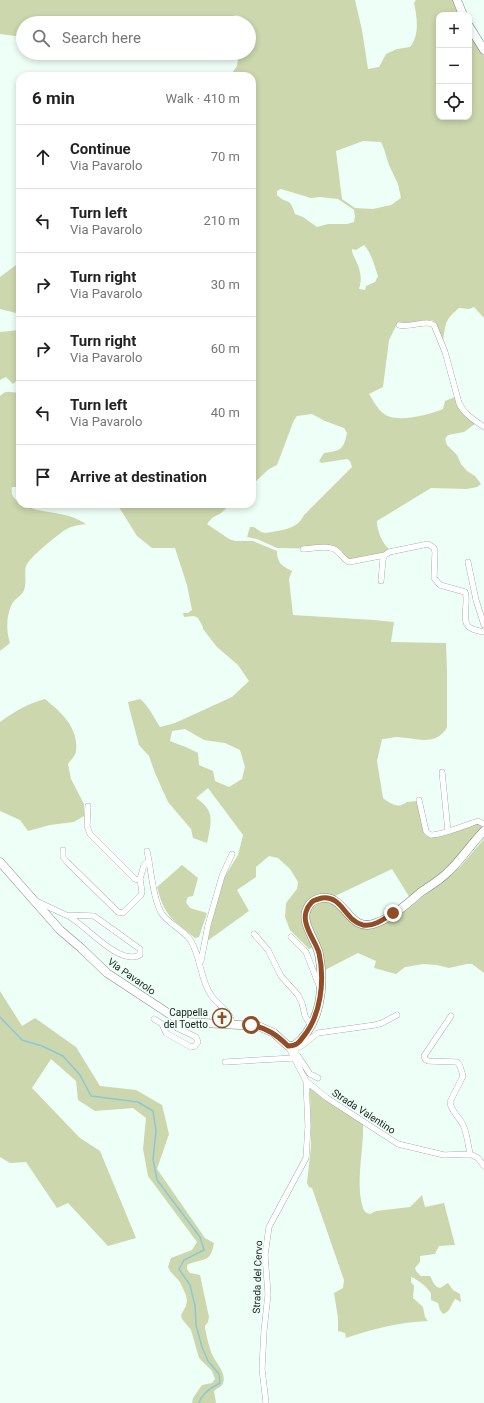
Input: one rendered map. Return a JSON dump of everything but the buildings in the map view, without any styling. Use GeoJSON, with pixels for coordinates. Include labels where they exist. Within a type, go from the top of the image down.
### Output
{"type":"FeatureCollection","features":[{"type":"Feature","properties":{"kind":"street"},"geometry":{"type":"LineString","coordinates":[[457,0],[462,12]]}},
{"type":"Feature","properties":{"kind":"street"},"geometry":{"type":"LineString","coordinates":[[472,31],[484,50]]}},
{"type":"Feature","properties":{"kind":"street"},"geometry":{"type":"LineString","coordinates":[[399,325],[416,325],[428,322],[434,325],[445,352],[459,403],[462,409],[484,427]]}},
{"type":"Feature","properties":{"kind":"street"},"geometry":{"type":"LineString","coordinates":[[303,549],[330,548],[336,550],[343,559],[349,562],[385,555],[389,552],[423,544],[431,545],[435,552],[434,578],[440,585],[465,592],[467,596],[466,624],[470,628],[484,632]]}},
{"type":"Feature","properties":{"kind":"street"},"geometry":{"type":"LineString","coordinates":[[381,581],[383,559],[385,555]]}},
{"type":"Feature","properties":{"kind":"street"},"geometry":{"type":"LineString","coordinates":[[468,562],[476,600],[484,625]]}},
{"type":"Feature","properties":{"kind":"street"},"geometry":{"type":"LineString","coordinates":[[442,772],[448,831]]}},
{"type":"Feature","properties":{"kind":"street"},"geometry":{"type":"LineString","coordinates":[[419,800],[426,831],[432,835],[478,821],[484,824]]}},
{"type":"Feature","properties":{"kind":"street"},"geometry":{"type":"LineString","coordinates":[[88,806],[86,826],[90,834],[135,879],[140,879]]}},
{"type":"Feature","properties":{"kind":"street"},"geometry":{"type":"LineString","coordinates":[[293,1046],[300,1042],[309,1031],[314,1021],[321,990],[319,954],[306,923],[305,914],[311,902],[324,898],[333,899],[358,923],[364,925],[376,924],[448,873],[484,832]]}},
{"type":"Feature","properties":{"kind":"street"},"geometry":{"type":"LineString","coordinates":[[63,850],[63,857],[67,862],[118,912],[124,913],[141,895],[140,879],[144,865],[149,861]]}},
{"type":"Feature","properties":{"kind":"street"},"geometry":{"type":"LineString","coordinates":[[147,852],[156,898],[162,914],[191,939],[204,980],[211,995],[228,1013],[232,1024]]}},
{"type":"Feature","properties":{"kind":"street"},"geometry":{"type":"LineString","coordinates":[[200,964],[208,925],[222,876],[232,854]]}},
{"type":"Feature","properties":{"kind":"street","name":"Via Pavarolo"},"geometry":{"type":"LineString","coordinates":[[0,862],[60,930],[106,973],[186,1022],[251,1025],[267,1029],[293,1046]]}},
{"type":"Feature","properties":{"kind":"street"},"geometry":{"type":"LineString","coordinates":[[34,900],[70,917],[115,952],[127,957],[137,957],[140,955],[140,949],[137,946],[94,916],[66,915]]}},
{"type":"Feature","properties":{"kind":"street"},"geometry":{"type":"LineString","coordinates":[[254,934],[268,950],[281,976],[298,995],[302,1003],[305,1016],[311,1026]]}},
{"type":"Feature","properties":{"kind":"street"},"geometry":{"type":"LineString","coordinates":[[291,937],[306,952],[321,990]]}},
{"type":"Feature","properties":{"kind":"street"},"geometry":{"type":"LineString","coordinates":[[293,1046],[300,1047],[318,1034],[375,1025],[397,1016]]}},
{"type":"Feature","properties":{"kind":"street"},"geometry":{"type":"LineString","coordinates":[[451,1016],[424,1056],[428,1061],[457,1062],[460,1066],[463,1076],[450,1102],[450,1107],[463,1126],[470,1154],[478,1158],[484,1166]]}},
{"type":"Feature","properties":{"kind":"street"},"geometry":{"type":"LineString","coordinates":[[154,1019],[162,1024],[166,1033],[191,1047],[195,1046],[198,1042],[196,1038],[176,1028],[180,1019]]}},
{"type":"Feature","properties":{"kind":"street"},"geometry":{"type":"LineString","coordinates":[[293,1046],[296,1054],[310,1074],[318,1078]]}},
{"type":"Feature","properties":{"kind":"street","name":"Strada del Cervo"},"geometry":{"type":"LineString","coordinates":[[266,1403],[262,1369],[268,1294],[265,1255],[268,1227],[306,1158],[308,1126],[306,1081],[294,1058],[293,1046]]}},
{"type":"Feature","properties":{"kind":"street"},"geometry":{"type":"LineString","coordinates":[[225,1062],[294,1058]]}},
{"type":"Feature","properties":{"kind":"street","name":"Strada Valentino"},"geometry":{"type":"LineString","coordinates":[[306,1081],[327,1098],[398,1144],[444,1155],[470,1154]]}},
{"type":"Feature","properties":{"kind":"green space"},"geometry":{"type":"Polygon","coordinates":[[[0,0],[355,0],[362,30],[368,69],[379,67],[386,54],[397,49],[410,47],[415,37],[417,26],[414,3],[416,0],[453,0],[458,12],[436,12],[436,120],[472,120],[472,38],[484,56],[484,318],[474,307],[469,309],[459,308],[446,323],[443,341],[436,323],[432,320],[397,324],[389,340],[383,387],[369,394],[384,414],[397,418],[414,417],[443,409],[445,401],[455,397],[475,424],[464,432],[448,435],[445,439],[447,445],[457,455],[461,464],[467,471],[475,476],[481,484],[477,487],[467,489],[431,488],[377,521],[381,537],[385,545],[391,550],[385,553],[350,561],[338,549],[277,548],[257,539],[247,537],[250,527],[254,527],[261,532],[266,533],[283,530],[297,524],[304,515],[352,467],[350,461],[347,459],[321,463],[319,461],[324,453],[338,450],[343,446],[347,433],[344,428],[325,421],[312,414],[297,416],[294,420],[277,465],[269,469],[256,481],[256,72],[233,72],[237,66],[238,60],[256,60],[256,16],[16,16],[16,36],[0,34],[0,0]],[[363,141],[336,151],[342,199],[355,208],[373,209],[391,205],[401,198],[398,184],[389,165],[381,142],[363,141]],[[281,189],[277,191],[277,195],[290,203],[295,214],[303,217],[317,227],[328,224],[347,224],[354,222],[354,210],[338,199],[320,197],[311,198],[281,189]],[[364,245],[356,250],[352,249],[360,272],[361,278],[359,289],[365,290],[366,286],[375,282],[378,276],[367,248],[364,245]]]}},
{"type":"Feature","properties":{"kind":"green space"},"geometry":{"type":"Polygon","coordinates":[[[16,265],[16,313],[0,309],[0,277],[16,265]]]}},
{"type":"Feature","properties":{"kind":"green space"},"geometry":{"type":"Polygon","coordinates":[[[16,330],[16,381],[13,384],[6,377],[0,380],[0,332],[16,330]]]}},
{"type":"Feature","properties":{"kind":"green space"},"geometry":{"type":"Polygon","coordinates":[[[7,392],[16,392],[16,487],[12,487],[12,493],[16,500],[16,508],[33,508],[68,516],[80,520],[86,524],[65,530],[28,562],[25,568],[24,590],[22,594],[13,602],[9,613],[7,629],[10,643],[0,651],[0,396],[7,392]]]}},
{"type":"Feature","properties":{"kind":"green space"},"geometry":{"type":"Polygon","coordinates":[[[120,508],[227,508],[212,518],[207,524],[229,539],[235,541],[253,541],[277,551],[281,564],[292,571],[289,579],[293,615],[394,622],[391,642],[446,643],[447,727],[438,737],[432,739],[418,740],[398,737],[382,739],[377,761],[383,798],[392,804],[398,805],[417,801],[428,835],[478,822],[484,825],[484,829],[447,871],[410,898],[392,869],[335,896],[322,893],[316,895],[306,904],[314,947],[309,949],[290,930],[285,917],[286,903],[297,889],[298,882],[290,869],[278,858],[269,856],[256,867],[256,877],[237,890],[249,911],[206,942],[222,881],[238,855],[243,835],[208,788],[196,798],[207,808],[209,813],[211,823],[207,843],[193,838],[191,829],[168,802],[149,756],[139,745],[128,702],[140,699],[149,709],[160,727],[175,723],[232,697],[249,681],[238,665],[217,647],[203,629],[198,618],[194,616],[184,617],[183,613],[188,613],[192,610],[187,585],[175,548],[152,548],[137,536],[120,508]],[[185,729],[172,731],[170,741],[198,753],[199,765],[213,771],[215,781],[229,787],[242,779],[245,767],[240,750],[225,743],[204,740],[185,729]]]}},
{"type":"Feature","properties":{"kind":"green space"},"geometry":{"type":"Polygon","coordinates":[[[45,699],[68,721],[75,735],[76,753],[68,764],[71,779],[84,804],[84,816],[74,822],[50,825],[28,831],[20,820],[0,811],[0,722],[21,708],[45,699]]]}},
{"type":"Feature","properties":{"kind":"green space"},"geometry":{"type":"Polygon","coordinates":[[[484,839],[484,973],[472,964],[449,968],[424,964],[405,967],[396,974],[374,968],[376,961],[358,953],[323,971],[307,923],[312,903],[332,901],[368,929],[377,927],[410,907],[460,867],[484,839]]]}},
{"type":"Feature","properties":{"kind":"green space"},"geometry":{"type":"Polygon","coordinates":[[[182,865],[198,878],[193,896],[188,897],[186,902],[190,908],[207,913],[199,937],[195,938],[180,926],[166,911],[157,887],[182,865]]]}},
{"type":"Feature","properties":{"kind":"green space"},"geometry":{"type":"Polygon","coordinates":[[[0,991],[22,1026],[35,1018],[76,1047],[100,1086],[136,1090],[162,1105],[169,1134],[157,1169],[205,1238],[214,1243],[208,1258],[187,1265],[187,1269],[190,1273],[200,1275],[209,1317],[205,1326],[210,1349],[224,1379],[221,1386],[214,1391],[216,1403],[192,1403],[193,1398],[202,1385],[212,1383],[215,1379],[212,1371],[199,1358],[191,1330],[182,1319],[181,1315],[187,1301],[186,1295],[180,1282],[168,1267],[171,1258],[192,1250],[197,1242],[148,1176],[143,1149],[146,1118],[133,1108],[95,1111],[78,1100],[76,1081],[51,1059],[32,1088],[80,1138],[100,1151],[136,1238],[108,1246],[68,1203],[57,1208],[26,1162],[10,1163],[0,1157],[0,991]]]}},
{"type":"Feature","properties":{"kind":"green space"},"geometry":{"type":"Polygon","coordinates":[[[310,1088],[363,1124],[360,1189],[363,1208],[367,1213],[370,1214],[376,1211],[410,1207],[422,1195],[425,1207],[444,1203],[455,1245],[439,1246],[435,1254],[420,1256],[420,1262],[415,1268],[421,1276],[430,1276],[437,1287],[440,1288],[448,1283],[453,1290],[460,1294],[461,1302],[455,1299],[449,1310],[445,1313],[443,1314],[440,1310],[438,1303],[431,1300],[431,1294],[428,1289],[411,1277],[411,1282],[414,1286],[413,1298],[423,1307],[425,1317],[428,1321],[386,1326],[346,1338],[345,1333],[338,1331],[338,1318],[334,1293],[343,1288],[344,1280],[312,1188],[309,1187],[307,1183],[311,1147],[310,1088]]]}},
{"type":"Feature","properties":{"kind":"waterway"},"geometry":{"type":"LineString","coordinates":[[0,1017],[22,1040],[42,1046],[63,1056],[80,1075],[91,1096],[138,1102],[153,1111],[156,1131],[153,1159],[157,1180],[200,1237],[204,1250],[184,1260],[179,1269],[190,1285],[195,1306],[196,1325],[202,1347],[208,1361],[219,1374],[220,1383],[210,1389],[200,1399],[199,1403]]}},
{"type":"Feature","properties":{"kind":"place","name":"Cappella del Toetto"},"geometry":{"type":"Point","coordinates":[222,1018]}},
{"type":"Feature","properties":{"kind":"route"},"geometry":{"type":"LineString","coordinates":[[251,1025],[267,1029],[274,1033],[288,1046],[294,1046],[300,1042],[309,1031],[314,1021],[319,1002],[321,982],[319,954],[306,923],[305,914],[311,902],[324,898],[333,899],[349,916],[358,923],[364,925],[376,924],[393,913]]}}]}
